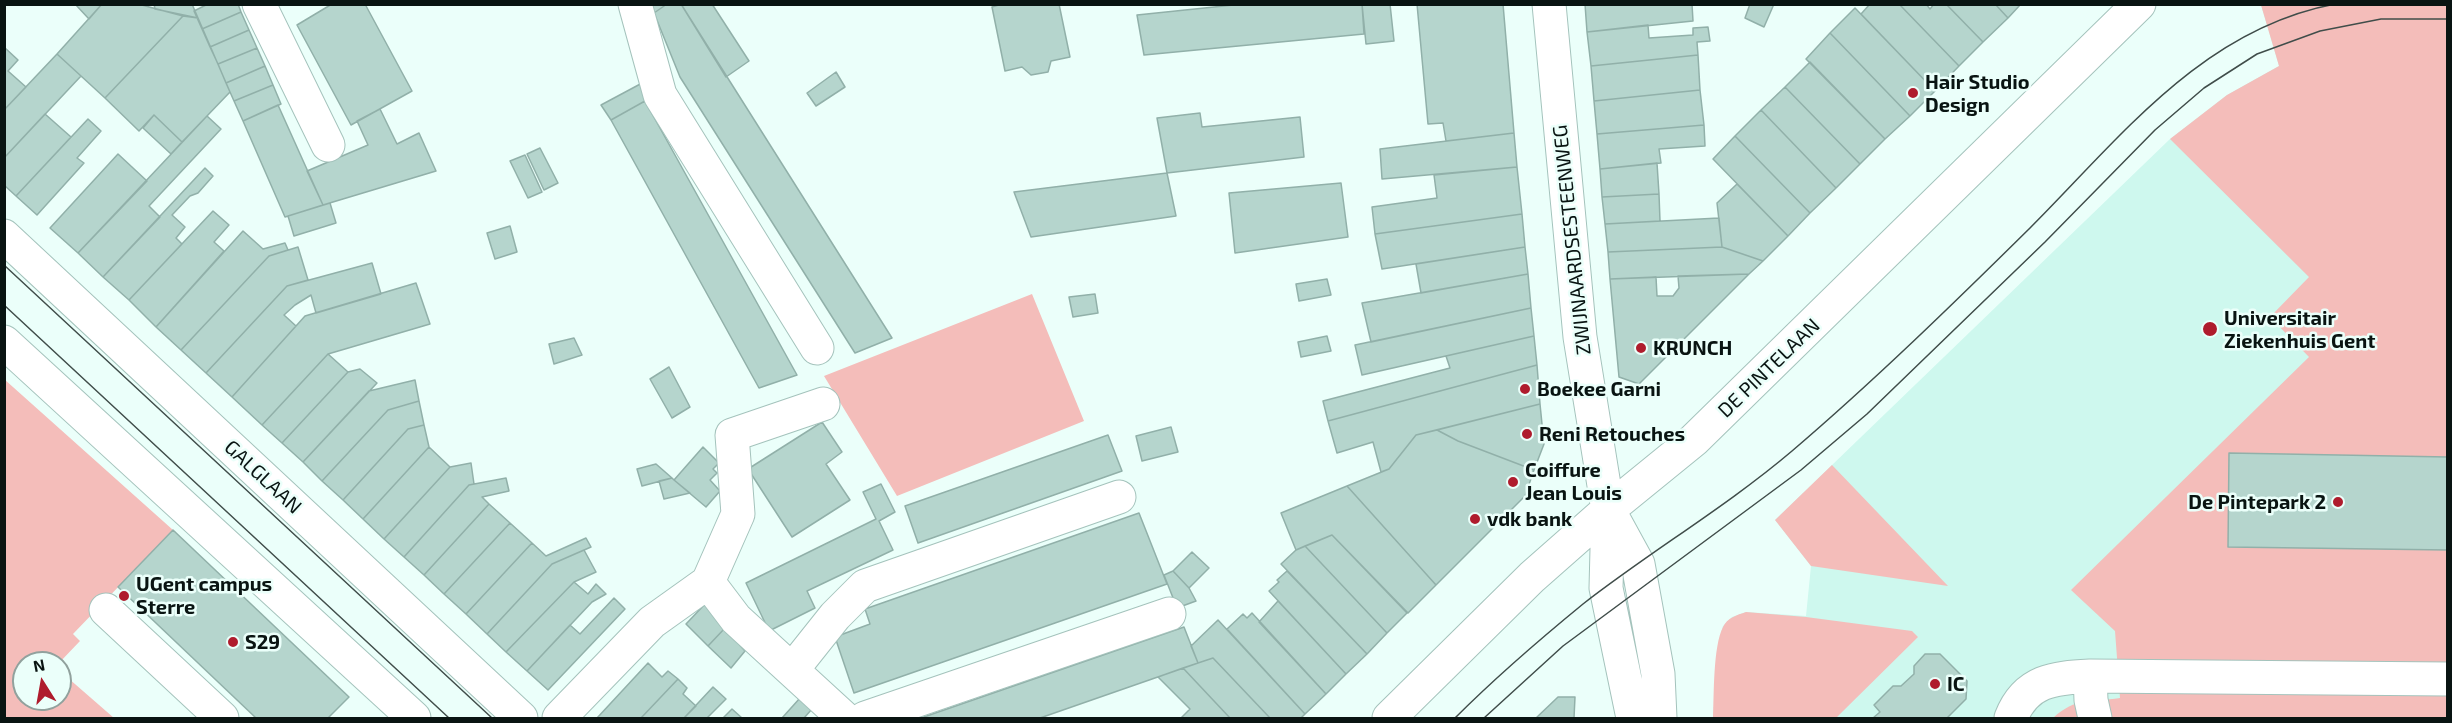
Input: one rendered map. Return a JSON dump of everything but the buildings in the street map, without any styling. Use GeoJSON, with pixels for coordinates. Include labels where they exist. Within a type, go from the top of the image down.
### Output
{"type":"FeatureCollection","features":[{"type":"Feature","properties":{"kind":"street"},"geometry":{"type":"LineString","coordinates":[[259,4],[328,145]]}},
{"type":"Feature","properties":{"kind":"street"},"geometry":{"type":"LineString","coordinates":[[635,4],[660,95],[817,348]]}},
{"type":"Feature","properties":{"kind":"street","name":"ZWIJNAARDSESTEENWEG"},"geometry":{"type":"LineString","coordinates":[[1549,4],[1580,337],[1608,510],[1606,588],[1633,718]]}},
{"type":"Feature","properties":{"kind":"street","name":"DE PINTELAAN"},"geometry":{"type":"LineString","coordinates":[[1389,718],[1532,577],[1608,510],[1694,440],[2139,4]]}},
{"type":"Feature","properties":{"kind":"street","name":"GALGLAAN"},"geometry":{"type":"LineString","coordinates":[[4,236],[521,718]]}},
{"type":"Feature","properties":{"kind":"street"},"geometry":{"type":"LineString","coordinates":[[4,342],[414,718]]}},
{"type":"Feature","properties":{"kind":"street"},"geometry":{"type":"LineString","coordinates":[[559,718],[652,622],[708,582],[738,514],[732,435],[823,404]]}},
{"type":"Feature","properties":{"kind":"street"},"geometry":{"type":"LineString","coordinates":[[792,670],[836,616],[865,586],[1119,497]]}},
{"type":"Feature","properties":{"kind":"street","name":"ZWIJNAARDSESTEENWEG"},"geometry":{"type":"LineString","coordinates":[[1608,510],[1638,564],[1658,674],[1660,718]]}},
{"type":"Feature","properties":{"kind":"street"},"geometry":{"type":"LineString","coordinates":[[708,582],[736,619],[844,718]]}},
{"type":"Feature","properties":{"kind":"street"},"geometry":{"type":"LineString","coordinates":[[106,610],[222,718]]}},
{"type":"Feature","properties":{"kind":"street"},"geometry":{"type":"LineString","coordinates":[[865,718],[1169,614]]}},
{"type":"Feature","properties":{"kind":"street"},"geometry":{"type":"LineString","coordinates":[[2012,718],[2018,702],[2036,686],[2060,678],[2090,676],[2448,680]]}},
{"type":"Feature","properties":{"kind":"street"},"geometry":{"type":"LineString","coordinates":[[2090,676],[2091,700],[2096,718]]}},
{"type":"Feature","properties":{"kind":"shaded area","name":"Universitair Ziekenhuis Gent"},"geometry":{"type":"Polygon","coordinates":[[[2261,5],[2447,5],[2447,718],[1713,718],[1719,640],[1723,626],[1732,617],[1746,612],[1806,616],[1811,566],[1775,520],[2170,139],[2227,95],[2279,66],[2261,5]]]}},
{"type":"Feature","properties":{"kind":"shaded area"},"geometry":{"type":"Polygon","coordinates":[[[2261,5],[2447,5],[2447,718],[2053,718],[2077,703],[2120,698],[2115,631],[2071,590],[2309,357],[2270,317],[2309,277],[2170,139],[2227,95],[2279,66],[2261,5]]]}},
{"type":"Feature","properties":{"kind":"shaded area"},"geometry":{"type":"Polygon","coordinates":[[[1032,294],[1084,421],[897,496],[824,376],[1032,294]]]}},
{"type":"Feature","properties":{"kind":"shaded area"},"geometry":{"type":"Polygon","coordinates":[[[4,379],[173,530],[73,634],[80,641],[70,651],[12,651],[12,711],[72,711],[72,681],[114,718],[5,718],[4,379]]]}},
{"type":"Feature","properties":{"kind":"shaded area"},"geometry":{"type":"Polygon","coordinates":[[[1832,465],[1948,586],[1811,566],[1775,520],[1832,465]]]}},
{"type":"Feature","properties":{"kind":"shaded area"},"geometry":{"type":"Polygon","coordinates":[[[1746,612],[1806,617],[1912,631],[1918,637],[1836,718],[1713,718],[1717,646],[1720,635],[1727,621],[1746,612]]]}},
{"type":"Feature","properties":{"kind":"tram line"},"geometry":{"type":"LineString","coordinates":[[1455,718],[1583,604],[1741,491],[1823,424],[1972,285],[2131,124],[2166,92],[2204,62],[2244,37],[2287,17],[2335,4]]}},
{"type":"Feature","properties":{"kind":"tram line"},"geometry":{"type":"LineString","coordinates":[[1484,718],[1563,646],[1801,470],[1867,414],[2045,242],[2155,130],[2204,88],[2257,54],[2320,31],[2381,19],[2448,19]]}},
{"type":"Feature","properties":{"kind":"tram line"},"geometry":{"type":"LineString","coordinates":[[4,265],[492,718]]}},
{"type":"Feature","properties":{"kind":"tram line"},"geometry":{"type":"LineString","coordinates":[[4,305],[449,718]]}},
{"type":"Feature","properties":{"kind":"place","name":"Hair Studio Design"},"geometry":{"type":"Point","coordinates":[1913,93]}},
{"type":"Feature","properties":{"kind":"place","name":"Universitair Ziekenhuis Gent"},"geometry":{"type":"Point","coordinates":[2210,329]}},
{"type":"Feature","properties":{"kind":"place","name":"KRUNCH"},"geometry":{"type":"Point","coordinates":[1641,348]}},
{"type":"Feature","properties":{"kind":"place","name":"Boekee Garni"},"geometry":{"type":"Point","coordinates":[1525,389]}},
{"type":"Feature","properties":{"kind":"place","name":"Reni Retouches"},"geometry":{"type":"Point","coordinates":[1527,434]}},
{"type":"Feature","properties":{"kind":"place","name":"Coiffure Jean Louis"},"geometry":{"type":"Point","coordinates":[1513,482]}},
{"type":"Feature","properties":{"kind":"place","name":"De Pintepark 2"},"geometry":{"type":"Point","coordinates":[2338,502]}},
{"type":"Feature","properties":{"kind":"place","name":"vdk bank"},"geometry":{"type":"Point","coordinates":[1475,519]}},
{"type":"Feature","properties":{"kind":"place","name":"UGent campus Sterre"},"geometry":{"type":"Point","coordinates":[124,596]}},
{"type":"Feature","properties":{"kind":"place","name":"S29"},"geometry":{"type":"Point","coordinates":[233,642]}},
{"type":"Feature","properties":{"kind":"place","name":"IC"},"geometry":{"type":"Point","coordinates":[1935,684]}}]}
